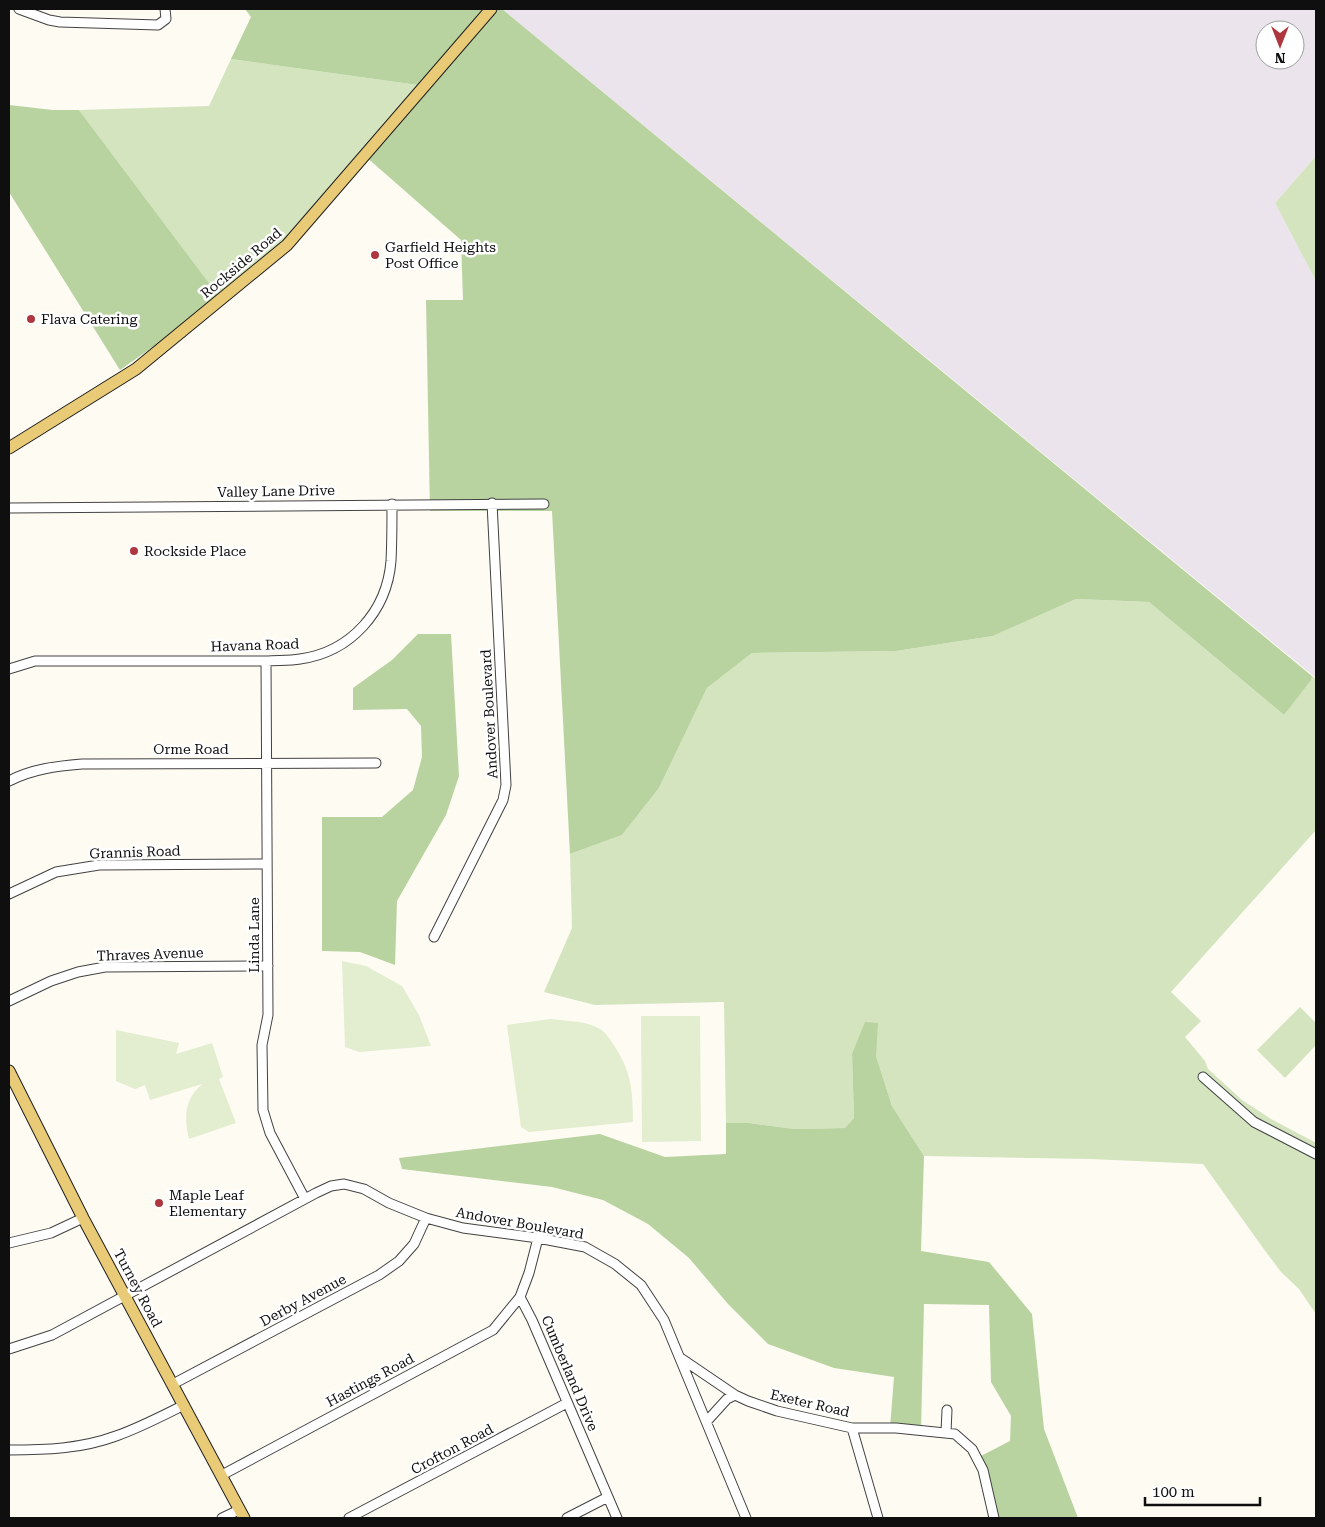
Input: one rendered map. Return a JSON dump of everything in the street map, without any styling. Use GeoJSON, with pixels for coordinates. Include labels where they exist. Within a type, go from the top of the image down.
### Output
{"type":"FeatureCollection","features":[{"type":"Feature","properties":{"kind":"main road","name":"Rockside Road"},"geometry":{"type":"LineString","coordinates":[[9,448],[136,369],[288,245],[491,9]]}},
{"type":"Feature","properties":{"kind":"main road","name":"Turney Road"},"geometry":{"type":"LineString","coordinates":[[9,1071],[83,1218],[242,1514]]}},
{"type":"Feature","properties":{"kind":"street"},"geometry":{"type":"LineString","coordinates":[[19,9],[60,22],[158,25],[166,20],[165,9]]}},
{"type":"Feature","properties":{"kind":"street","name":"Andover Boulevard"},"geometry":{"type":"LineString","coordinates":[[434,937],[503,800],[506,785],[492,503]]}},
{"type":"Feature","properties":{"kind":"street","name":"Havana Road"},"geometry":{"type":"LineString","coordinates":[[9,668],[36,661],[266,661],[300,659],[325,652],[345,643],[364,626],[378,608],[386,588],[391,562],[392,504]]}},
{"type":"Feature","properties":{"kind":"street","name":"Valley Lane Drive"},"geometry":{"type":"LineString","coordinates":[[9,508],[544,504]]}},
{"type":"Feature","properties":{"kind":"street","name":"Linda Lane"},"geometry":{"type":"LineString","coordinates":[[266,661],[268,1015],[262,1045],[263,1110],[270,1133],[305,1199]]}},
{"type":"Feature","properties":{"kind":"street","name":"Orme Road"},"geometry":{"type":"LineString","coordinates":[[9,781],[54,766],[82,764],[376,763]]}},
{"type":"Feature","properties":{"kind":"street","name":"Grannis Road"},"geometry":{"type":"LineString","coordinates":[[9,894],[56,872],[99,865],[268,864]]}},
{"type":"Feature","properties":{"kind":"street","name":"Thraves Avenue"},"geometry":{"type":"LineString","coordinates":[[9,1002],[51,981],[78,972],[105,967],[268,966]]}},
{"type":"Feature","properties":{"kind":"street"},"geometry":{"type":"LineString","coordinates":[[1202,1077],[1245,1116],[1316,1154]]}},
{"type":"Feature","properties":{"kind":"street","name":"Andover Boulevard"},"geometry":{"type":"LineString","coordinates":[[305,1199],[331,1186],[344,1184],[364,1189],[389,1203],[426,1218],[463,1228],[538,1238],[585,1248],[615,1264],[641,1285],[664,1320],[682,1359],[746,1518]]}},
{"type":"Feature","properties":{"kind":"street"},"geometry":{"type":"LineString","coordinates":[[9,1349],[52,1335],[305,1199]]}},
{"type":"Feature","properties":{"kind":"street"},"geometry":{"type":"LineString","coordinates":[[9,1243],[51,1232],[83,1218]]}},
{"type":"Feature","properties":{"kind":"street","name":"Derby Avenue"},"geometry":{"type":"LineString","coordinates":[[173,1384],[379,1275],[399,1261],[414,1244],[426,1218]]}},
{"type":"Feature","properties":{"kind":"street"},"geometry":{"type":"LineString","coordinates":[[520,1297],[529,1273],[538,1238]]}},
{"type":"Feature","properties":{"kind":"street","name":"Cumberland Drive"},"geometry":{"type":"LineString","coordinates":[[520,1297],[532,1320],[617,1518]]}},
{"type":"Feature","properties":{"kind":"street","name":"Hastings Road"},"geometry":{"type":"LineString","coordinates":[[222,1475],[493,1330],[520,1297]]}},
{"type":"Feature","properties":{"kind":"street","name":"Exeter Road"},"geometry":{"type":"LineString","coordinates":[[682,1359],[735,1395],[778,1411],[852,1428],[896,1428],[946,1432]]}},
{"type":"Feature","properties":{"kind":"street"},"geometry":{"type":"LineString","coordinates":[[707,1422],[727,1399],[735,1395]]}},
{"type":"Feature","properties":{"kind":"street","name":"Crofton Road"},"geometry":{"type":"LineString","coordinates":[[349,1518],[567,1403]]}},
{"type":"Feature","properties":{"kind":"street"},"geometry":{"type":"LineString","coordinates":[[9,1450],[53,1450],[114,1437],[184,1405]]}},
{"type":"Feature","properties":{"kind":"street"},"geometry":{"type":"LineString","coordinates":[[947,1410],[946,1432],[955,1434],[972,1449],[983,1470],[994,1518]]}},
{"type":"Feature","properties":{"kind":"street"},"geometry":{"type":"LineString","coordinates":[[852,1428],[878,1518]]}},
{"type":"Feature","properties":{"kind":"street"},"geometry":{"type":"LineString","coordinates":[[567,1518],[608,1496]]}},
{"type":"Feature","properties":{"kind":"street"},"geometry":{"type":"LineString","coordinates":[[222,1518],[242,1514]]}},
{"type":"Feature","properties":{"kind":"shaded area"},"geometry":{"type":"Polygon","coordinates":[[[502,9],[1316,9],[1316,156],[1275,203],[1316,281],[1316,678],[502,9]]]}},
{"type":"Feature","properties":{"kind":"green space"},"geometry":{"type":"Polygon","coordinates":[[[245,9],[483,9],[487,12],[492,9],[502,9],[1312,676],[1311,680],[1284,715],[1149,602],[1076,599],[993,636],[896,651],[752,653],[707,688],[659,788],[622,835],[570,854],[552,511],[430,511],[426,300],[463,300],[461,240],[365,156],[425,86],[231,59],[251,17],[245,9]]]}},
{"type":"Feature","properties":{"kind":"green space"},"geometry":{"type":"Polygon","coordinates":[[[231,59],[425,86],[287,245],[221,299],[79,110],[209,106],[231,59]]]}},
{"type":"Feature","properties":{"kind":"green space"},"geometry":{"type":"Polygon","coordinates":[[[9,105],[53,110],[79,110],[221,299],[120,370],[9,192],[9,105]]]}},
{"type":"Feature","properties":{"kind":"green space"},"geometry":{"type":"Polygon","coordinates":[[[1316,156],[1316,281],[1275,203],[1316,156]]]}},
{"type":"Feature","properties":{"kind":"green space"},"geometry":{"type":"Polygon","coordinates":[[[1076,599],[1149,602],[1284,715],[1312,676],[1316,679],[1316,830],[1171,992],[1201,1021],[1185,1037],[1205,1061],[1208,1069],[1242,1100],[1271,1119],[1316,1143],[1316,1314],[1299,1289],[1281,1272],[1203,1164],[1091,1159],[924,1156],[892,1106],[876,1056],[852,1054],[854,1118],[845,1128],[794,1129],[749,1123],[726,1123],[724,1002],[595,1005],[544,992],[572,928],[570,854],[622,835],[659,788],[707,688],[752,653],[896,651],[993,636],[1076,599]]]}},
{"type":"Feature","properties":{"kind":"green space"},"geometry":{"type":"Polygon","coordinates":[[[418,634],[451,634],[459,776],[446,815],[397,901],[395,965],[360,952],[322,951],[322,817],[382,817],[413,790],[422,757],[421,726],[407,709],[353,710],[353,688],[392,660],[418,634]]]}},
{"type":"Feature","properties":{"kind":"green space"},"geometry":{"type":"Polygon","coordinates":[[[342,961],[366,966],[402,986],[419,1015],[431,1046],[359,1052],[345,1047],[342,961]]]}},
{"type":"Feature","properties":{"kind":"green space"},"geometry":{"type":"Polygon","coordinates":[[[1300,1007],[1316,1023],[1316,1045],[1285,1078],[1257,1050],[1300,1007]]]}},
{"type":"Feature","properties":{"kind":"green space"},"geometry":{"type":"Polygon","coordinates":[[[641,1016],[700,1016],[701,1141],[642,1142],[641,1016]]]}},
{"type":"Feature","properties":{"kind":"green space"},"geometry":{"type":"Polygon","coordinates":[[[551,1019],[589,1024],[604,1032],[624,1063],[630,1081],[633,1122],[529,1132],[521,1127],[507,1025],[551,1019]]]}},
{"type":"Feature","properties":{"kind":"green space"},"geometry":{"type":"Polygon","coordinates":[[[865,1022],[878,1023],[876,1056],[892,1106],[924,1156],[921,1251],[989,1262],[1032,1314],[1044,1429],[1078,1518],[994,1518],[977,1458],[1010,1441],[1011,1416],[991,1382],[989,1305],[924,1304],[921,1430],[890,1428],[894,1377],[834,1368],[768,1344],[728,1304],[689,1258],[648,1224],[603,1200],[552,1187],[402,1169],[399,1158],[600,1134],[665,1157],[726,1154],[726,1123],[749,1123],[794,1129],[845,1128],[854,1118],[852,1054],[865,1022]]]}},
{"type":"Feature","properties":{"kind":"green space"},"geometry":{"type":"Polygon","coordinates":[[[116,1030],[179,1043],[176,1054],[212,1043],[223,1077],[219,1079],[236,1123],[189,1139],[186,1123],[187,1109],[192,1096],[202,1084],[150,1100],[145,1085],[135,1089],[116,1081],[116,1030]]]}},
{"type":"Feature","properties":{"kind":"place","name":"Garfield Heights Post Office"},"geometry":{"type":"Point","coordinates":[375,255]}},
{"type":"Feature","properties":{"kind":"place","name":"Flava Catering"},"geometry":{"type":"Point","coordinates":[31,319]}},
{"type":"Feature","properties":{"kind":"place","name":"Rockside Place"},"geometry":{"type":"Point","coordinates":[134,551]}},
{"type":"Feature","properties":{"kind":"place","name":"Maple Leaf Elementary"},"geometry":{"type":"Point","coordinates":[159,1203]}}]}
